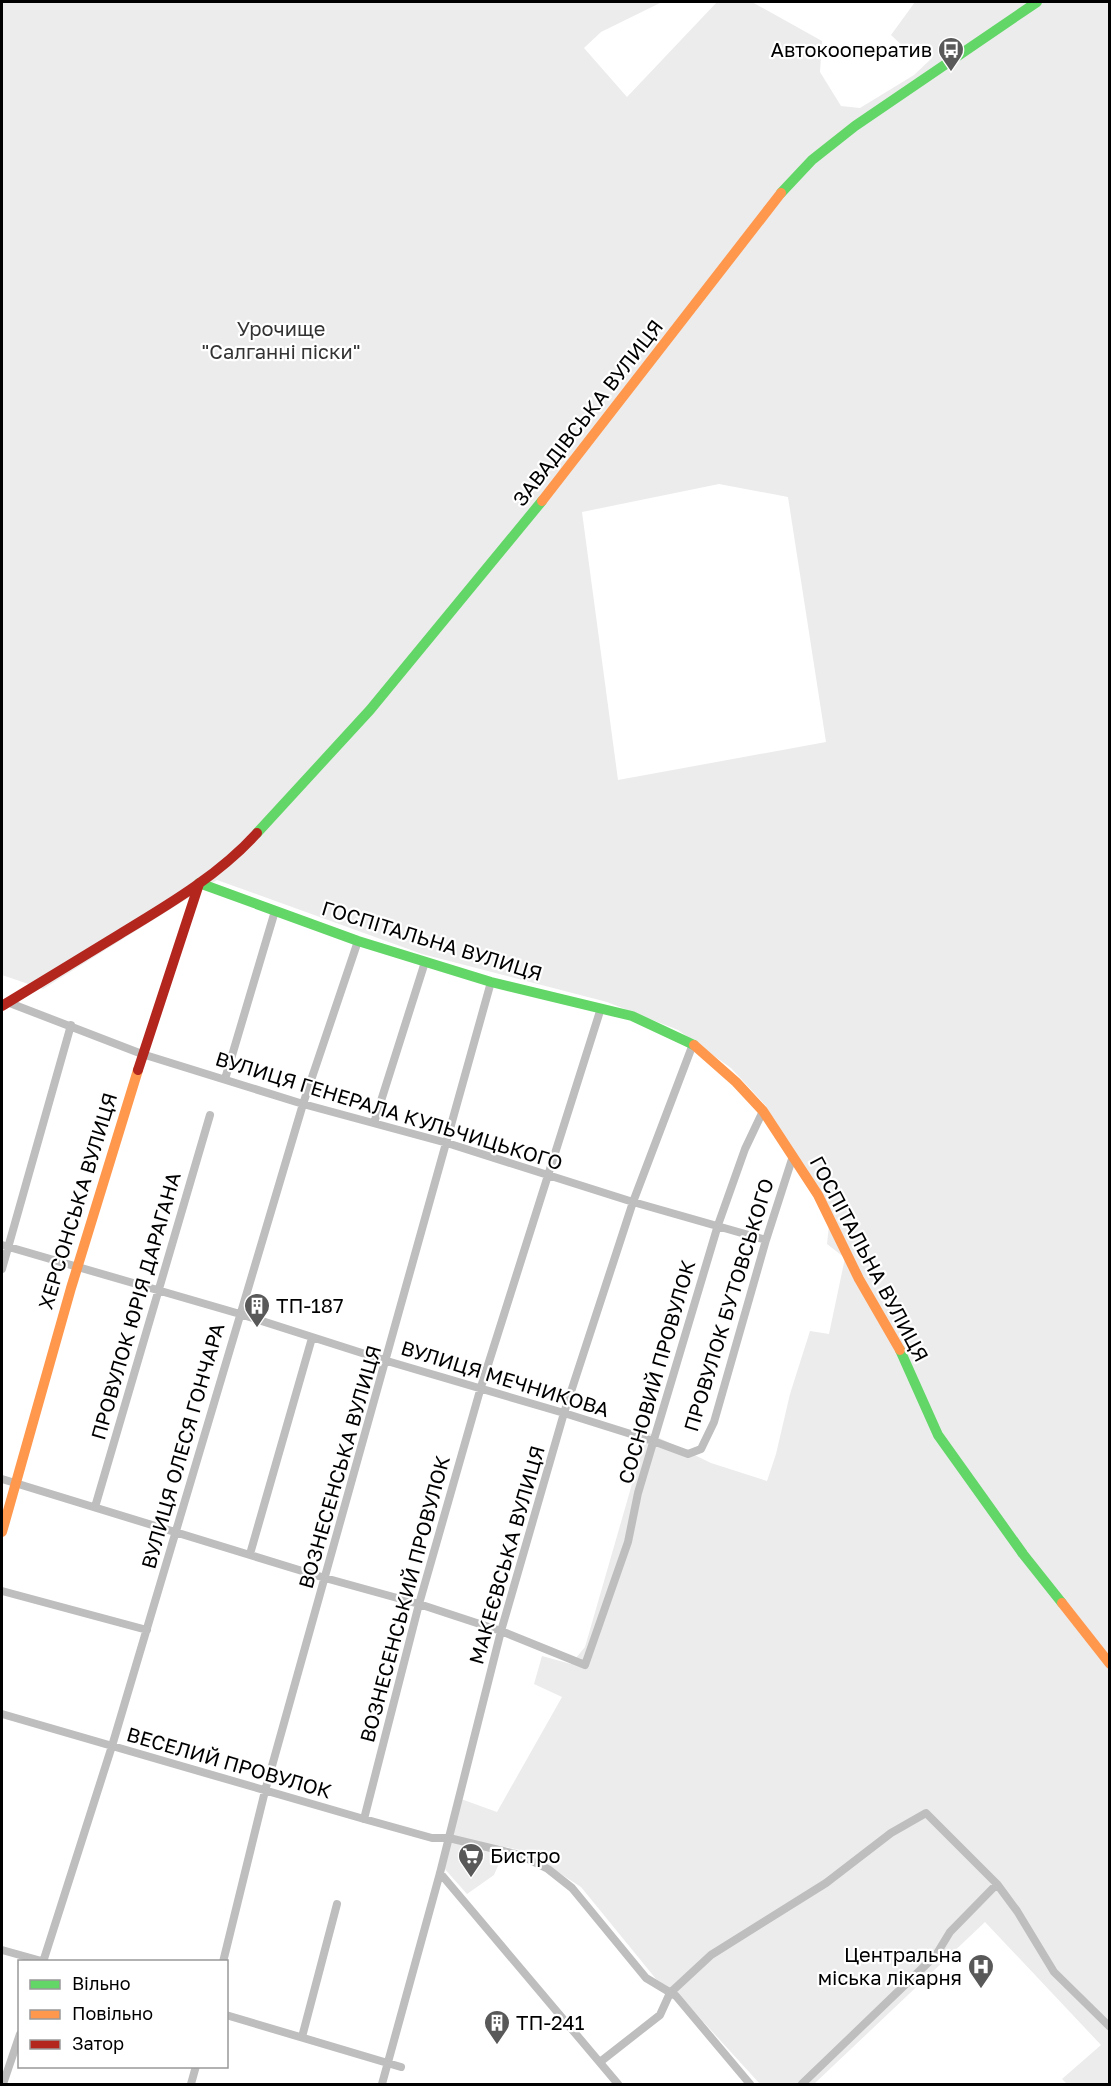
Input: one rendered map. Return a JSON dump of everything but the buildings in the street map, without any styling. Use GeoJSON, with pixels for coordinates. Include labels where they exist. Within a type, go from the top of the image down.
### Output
{"type":"FeatureCollection","features":[{"type":"Feature","properties":{"kind":"street","name":"ЗАВАДІВСЬКА ВУЛИЦЯ"},"geometry":{"type":"LineString","coordinates":[[3,1003],[153,914],[199,883],[248,843],[370,711],[535,512],[779,195],[812,160],[855,126],[1037,2]]}},
{"type":"Feature","properties":{"kind":"street","name":"ГОСПІТАЛЬНА ВУЛИЦЯ"},"geometry":{"type":"LineString","coordinates":[[199,883],[358,941],[425,962],[491,982],[632,1016],[693,1044],[736,1082],[763,1111],[818,1195],[859,1279],[904,1358],[921,1401],[938,1435],[1023,1554],[1110,1664]]}},
{"type":"Feature","properties":{"kind":"street","name":"ХЕРСОНСЬКА ВУЛИЦЯ"},"geometry":{"type":"LineString","coordinates":[[2,1532],[76,1267],[142,1054],[199,883]]}},
{"type":"Feature","properties":{"kind":"street"},"geometry":{"type":"LineString","coordinates":[[225,1079],[275,911]]}},
{"type":"Feature","properties":{"kind":"street","name":"ВУЛИЦЯ ОЛЕСЯ ГОНЧАРА"},"geometry":{"type":"LineString","coordinates":[[43,1960],[112,1746],[303,1104],[358,941]]}},
{"type":"Feature","properties":{"kind":"street"},"geometry":{"type":"LineString","coordinates":[[374,1123],[425,962]]}},
{"type":"Feature","properties":{"kind":"street","name":"ВОЗНЕСЕНСЬКА ВУЛИЦЯ"},"geometry":{"type":"LineString","coordinates":[[224,1960],[266,1791],[491,982]]}},
{"type":"Feature","properties":{"kind":"street","name":"ВУЛИЦЯ ГЕНЕРАЛА КУЛЬЧИЦЬКОГО"},"geometry":{"type":"LineString","coordinates":[[3,1003],[71,1025],[142,1054],[303,1104],[447,1143],[547,1176],[766,1240]]}},
{"type":"Feature","properties":{"kind":"street","name":"ВОЗНЕСЕНСЬКИЙ ПРОВУЛОК"},"geometry":{"type":"LineString","coordinates":[[364,1819],[419,1604],[481,1387],[601,1008]]}},
{"type":"Feature","properties":{"kind":"street"},"geometry":{"type":"LineString","coordinates":[[2,1269],[5,1246],[71,1025]]}},
{"type":"Feature","properties":{"kind":"street","name":"МАКЕЄВСЬКА ВУЛИЦЯ"},"geometry":{"type":"LineString","coordinates":[[382,2085],[440,1873],[501,1631],[564,1413],[633,1202],[693,1044]]}},
{"type":"Feature","properties":{"kind":"street","name":"СОСНОВИЙ ПРОВУЛОК"},"geometry":{"type":"LineString","coordinates":[[501,1631],[585,1665],[628,1542],[638,1492],[718,1225],[745,1149],[763,1111]]}},
{"type":"Feature","properties":{"kind":"street","name":"ПРОВУЛОК ЮРІЯ ДАРАГАНА"},"geometry":{"type":"LineString","coordinates":[[95,1507],[210,1115]]}},
{"type":"Feature","properties":{"kind":"street","name":"ПРОВУЛОК БУТОВСЬКОГО"},"geometry":{"type":"LineString","coordinates":[[688,1454],[701,1449],[714,1422],[766,1240],[793,1156]]}},
{"type":"Feature","properties":{"kind":"street","name":"ВУЛИЦЯ МЕЧНИКОВА"},"geometry":{"type":"LineString","coordinates":[[5,1246],[158,1289],[387,1361],[481,1387],[688,1454]]}},
{"type":"Feature","properties":{"kind":"street"},"geometry":{"type":"LineString","coordinates":[[250,1554],[312,1338]]}},
{"type":"Feature","properties":{"kind":"street"},"geometry":{"type":"LineString","coordinates":[[2,1479],[325,1578],[419,1604],[501,1631]]}},
{"type":"Feature","properties":{"kind":"street"},"geometry":{"type":"LineString","coordinates":[[2,1592],[147,1630]]}},
{"type":"Feature","properties":{"kind":"street","name":"ВЕСЕЛИЙ ПРОВУЛОК"},"geometry":{"type":"LineString","coordinates":[[2,1714],[432,1838],[448,1838],[520,1856],[548,1869],[572,1888],[646,1978],[676,1996],[750,2085]]}},
{"type":"Feature","properties":{"kind":"street"},"geometry":{"type":"LineString","coordinates":[[600,2062],[660,2015],[670,1993],[711,1955],[826,1883],[891,1833],[926,1812],[997,1884],[1017,1911],[1054,1972],[1110,2027]]}},
{"type":"Feature","properties":{"kind":"street"},"geometry":{"type":"LineString","coordinates":[[440,1873],[618,2085]]}},
{"type":"Feature","properties":{"kind":"street"},"geometry":{"type":"LineString","coordinates":[[801,2085],[936,1955],[950,1932],[997,1884]]}},
{"type":"Feature","properties":{"kind":"street"},"geometry":{"type":"LineString","coordinates":[[302,2037],[337,1904]]}},
{"type":"Feature","properties":{"kind":"street"},"geometry":{"type":"LineString","coordinates":[[2,1950],[39,1960]]}},
{"type":"Feature","properties":{"kind":"street"},"geometry":{"type":"LineString","coordinates":[[228,2016],[401,2067]]}},
{"type":"Feature","properties":{"kind":"street"},"geometry":{"type":"LineString","coordinates":[[3,2085],[18,2040]]}},
{"type":"Feature","properties":{"kind":"street"},"geometry":{"type":"LineString","coordinates":[[191,2085],[196,2068]]}},
{"type":"Feature","properties":{"kind":"green space","name":"Урочище \"Салганні піски\""},"geometry":{"type":"Polygon","coordinates":[[[2,2],[662,2],[601,32],[584,48],[627,97],[717,2],[752,2],[822,41],[820,72],[841,106],[860,108],[914,75],[932,58],[918,45],[909,52],[891,35],[915,2],[1109,2],[1109,2084],[1067,2084],[1062,2079],[1101,2045],[985,1922],[814,2084],[760,2084],[678,1994],[656,1979],[581,1887],[525,1851],[506,1847],[494,1875],[467,1894],[443,1867],[461,1799],[497,1812],[562,1697],[534,1684],[542,1656],[571,1664],[585,1647],[647,1432],[711,1463],[767,1481],[776,1454],[790,1394],[810,1331],[829,1334],[845,1258],[827,1244],[829,1225],[766,1106],[731,1068],[678,1030],[607,1002],[422,954],[217,880],[43,989],[2,975],[2,2]],[[719,484],[582,512],[618,780],[826,742],[788,497],[719,484]]]}},
{"type":"Feature","properties":{"kind":"traffic: fast"},"geometry":{"type":"LineString","coordinates":[[781,193],[812,160],[855,126],[1037,2]]}},
{"type":"Feature","properties":{"kind":"traffic: fast"},"geometry":{"type":"LineString","coordinates":[[257,833],[370,710],[542,501]]}},
{"type":"Feature","properties":{"kind":"traffic: fast"},"geometry":{"type":"LineString","coordinates":[[199,883],[358,941],[491,982],[632,1016],[694,1045]]}},
{"type":"Feature","properties":{"kind":"traffic: fast"},"geometry":{"type":"LineString","coordinates":[[900,1350],[938,1435],[1023,1554],[1062,1603]]}},
{"type":"Feature","properties":{"kind":"traffic: slow"},"geometry":{"type":"LineString","coordinates":[[542,501],[781,193]]}},
{"type":"Feature","properties":{"kind":"traffic: slow"},"geometry":{"type":"LineString","coordinates":[[694,1045],[736,1082],[763,1111],[818,1195],[859,1279],[900,1350]]}},
{"type":"Feature","properties":{"kind":"traffic: slow"},"geometry":{"type":"LineString","coordinates":[[2,1532],[71,1288],[138,1070]]}},
{"type":"Feature","properties":{"kind":"traffic: slow"},"geometry":{"type":"LineString","coordinates":[[1062,1603],[1110,1664]]}},
{"type":"Feature","properties":{"kind":"traffic: jam"},"geometry":{"type":"LineString","coordinates":[[2,1006],[156,912],[210,876],[257,833]]}},
{"type":"Feature","properties":{"kind":"traffic: jam"},"geometry":{"type":"LineString","coordinates":[[138,1070],[199,884]]}},
{"type":"Feature","properties":{"kind":"place","name":"Автокооператив"},"geometry":{"type":"Point","coordinates":[951,73]}},
{"type":"Feature","properties":{"kind":"place","name":"ТП-187"},"geometry":{"type":"Point","coordinates":[257,1329]}},
{"type":"Feature","properties":{"kind":"place","name":"Бистро"},"geometry":{"type":"Point","coordinates":[471,1879]}},
{"type":"Feature","properties":{"kind":"place","name":"Центральна міська лікарня"},"geometry":{"type":"Point","coordinates":[981,1990]}},
{"type":"Feature","properties":{"kind":"place","name":"ТП-241"},"geometry":{"type":"Point","coordinates":[497,2046]}}]}
